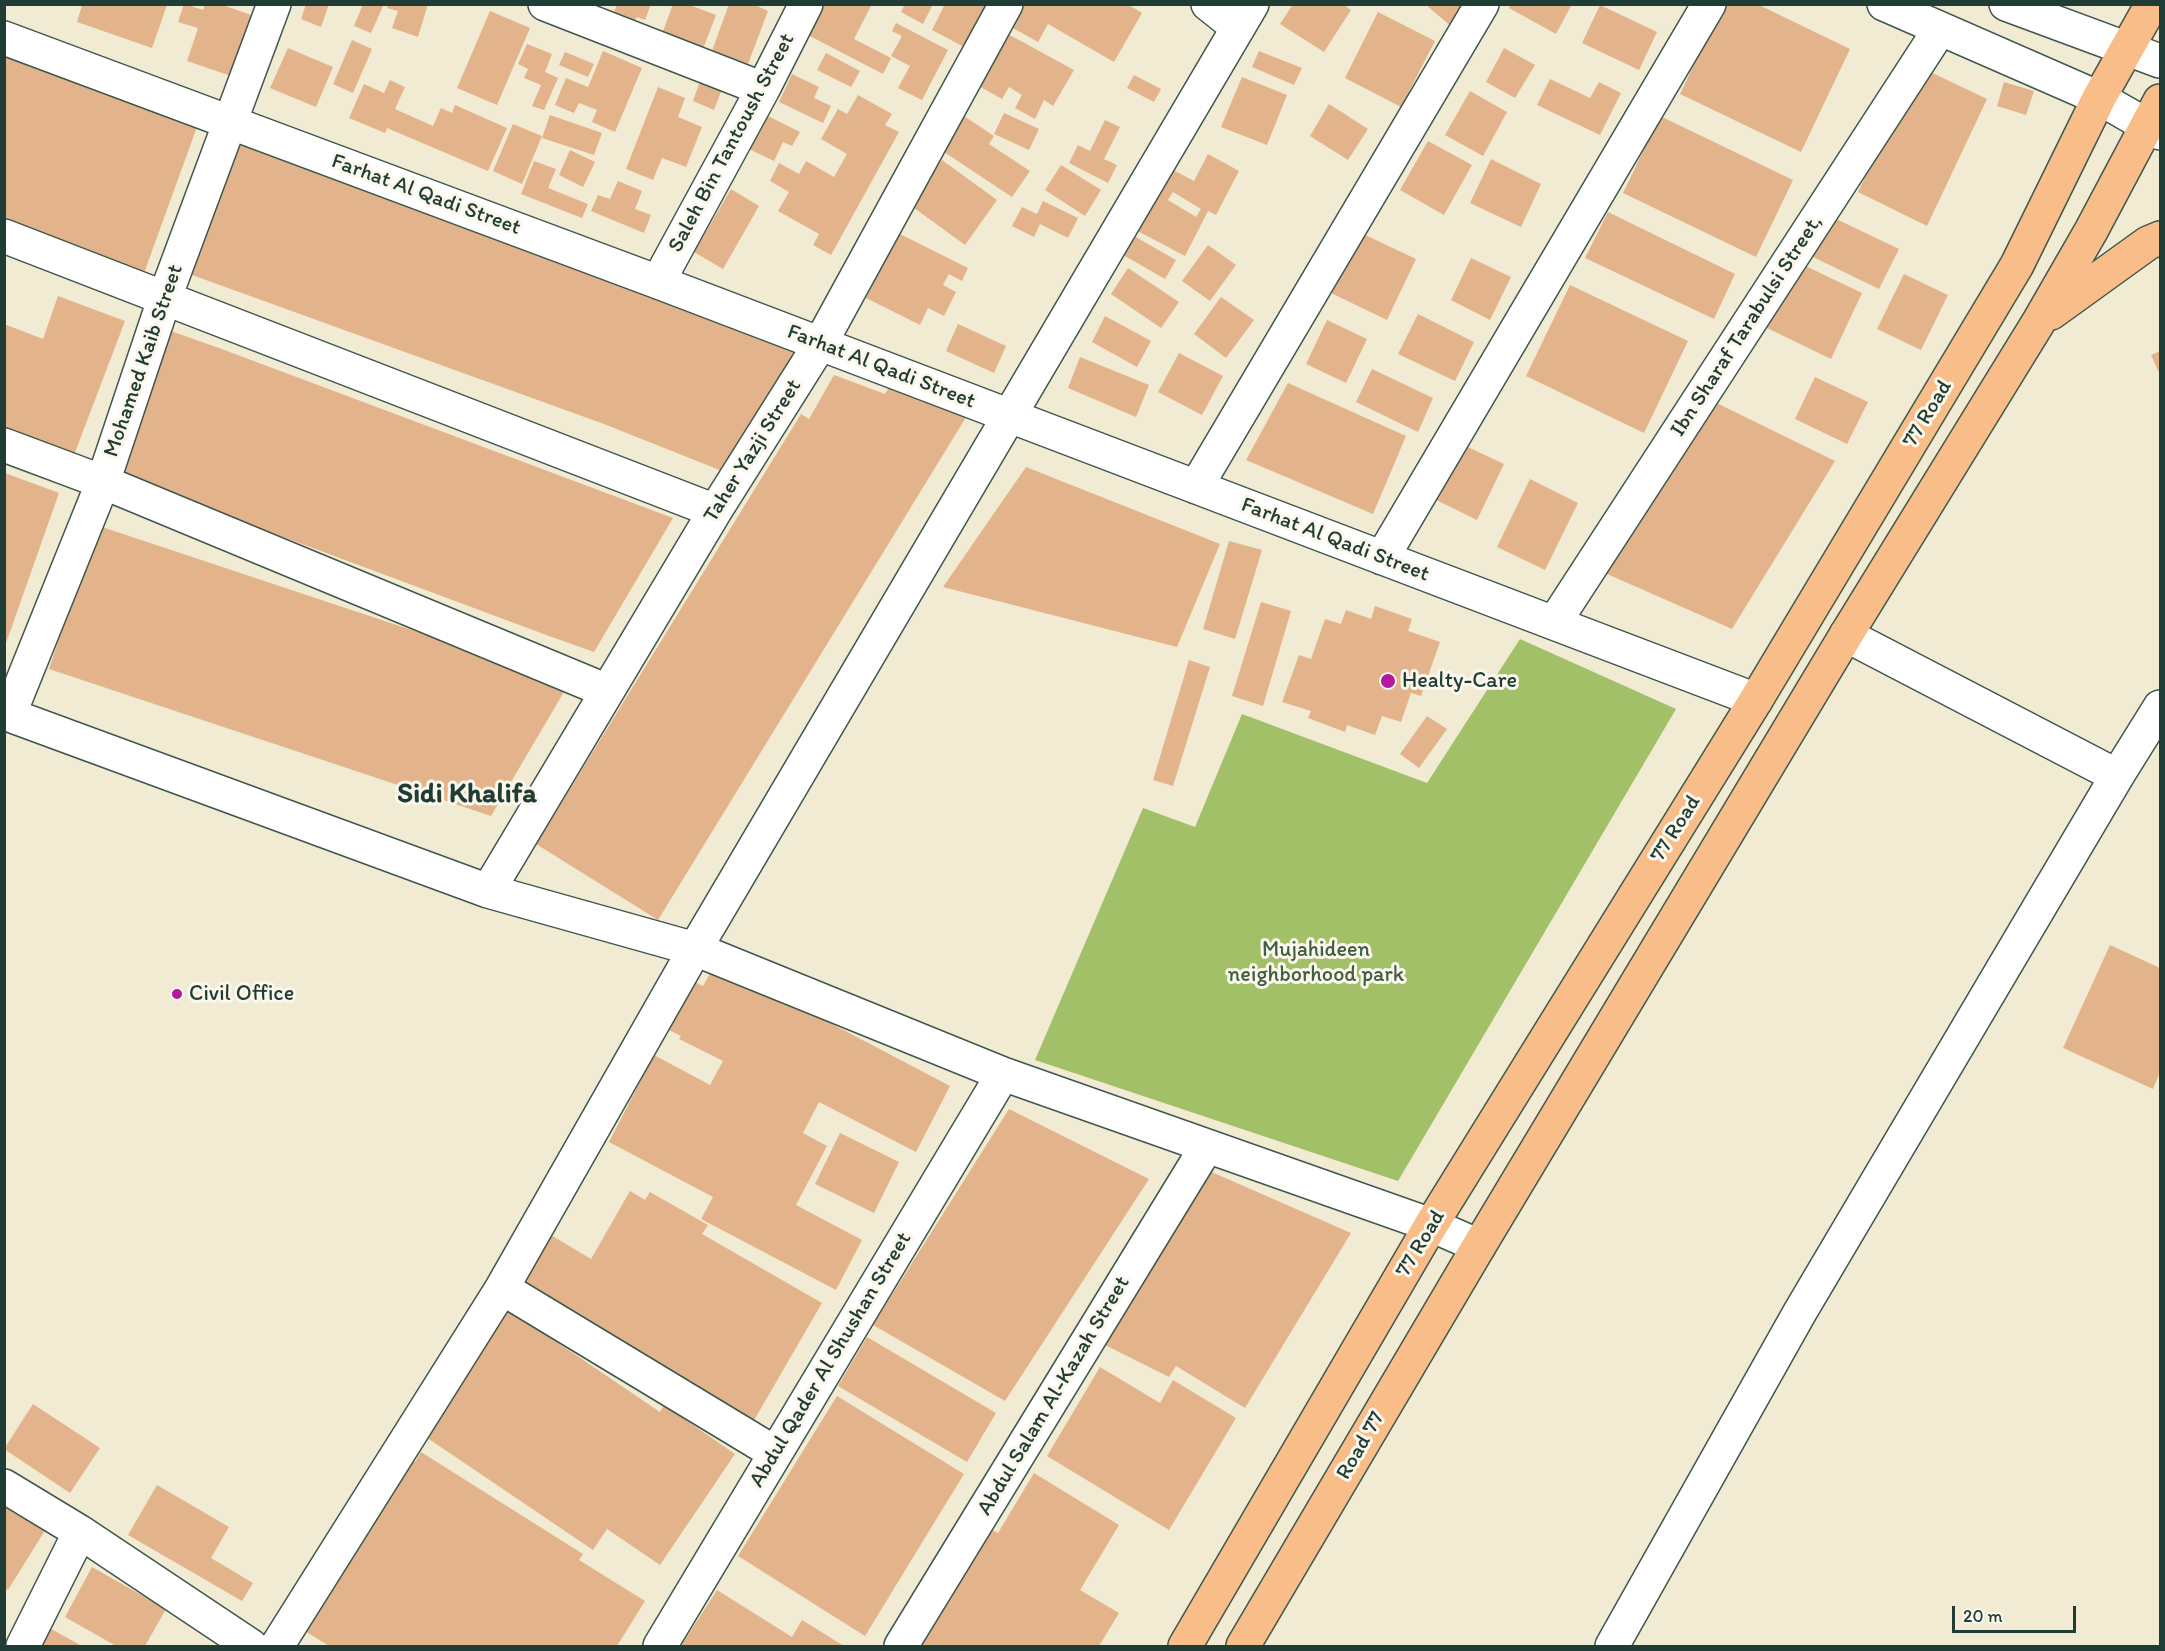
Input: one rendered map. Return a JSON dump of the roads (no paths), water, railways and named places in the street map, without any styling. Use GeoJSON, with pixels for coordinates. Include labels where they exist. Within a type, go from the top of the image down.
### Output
{"type":"FeatureCollection","features":[{"type":"Feature","properties":{"kind":"main road","name":"77 Road"},"geometry":{"type":"LineString","coordinates":[[1185,1647],[1431,1225],[1756,700],[2017,265],[2099,98],[2152,4]]}},
{"type":"Feature","properties":{"kind":"main road","name":"Road 77"},"geometry":{"type":"LineString","coordinates":[[1243,1647],[1479,1246],[1846,635],[2038,323],[2156,120]]}},
{"type":"Feature","properties":{"kind":"main road"},"geometry":{"type":"LineString","coordinates":[[2038,323],[2095,279],[2148,243],[2160,238]]}},
{"type":"Feature","properties":{"kind":"street","name":"Mohamed Kaib Street"},"geometry":{"type":"LineString","coordinates":[[7,714],[103,482],[165,297],[274,4]]}},
{"type":"Feature","properties":{"kind":"street"},"geometry":{"type":"LineString","coordinates":[[545,4],[763,89]]}},
{"type":"Feature","properties":{"kind":"street","name":"Saleh Bin Tantoush Street"},"geometry":{"type":"LineString","coordinates":[[658,282],[763,89],[806,4]]}},
{"type":"Feature","properties":{"kind":"street","name":"Taher Yazji Street"},"geometry":{"type":"LineString","coordinates":[[488,891],[715,511],[820,344],[1006,4]]}},
{"type":"Feature","properties":{"kind":"street"},"geometry":{"type":"LineString","coordinates":[[277,1647],[502,1288],[695,949],[1245,16],[1208,4]]}},
{"type":"Feature","properties":{"kind":"street"},"geometry":{"type":"LineString","coordinates":[[1196,486],[1482,4]]}},
{"type":"Feature","properties":{"kind":"street"},"geometry":{"type":"LineString","coordinates":[[1382,558],[1709,4]]}},
{"type":"Feature","properties":{"kind":"street"},"geometry":{"type":"LineString","coordinates":[[1884,4],[2099,98],[2156,120]]}},
{"type":"Feature","properties":{"kind":"street"},"geometry":{"type":"LineString","coordinates":[[2006,4],[2160,61]]}},
{"type":"Feature","properties":{"kind":"street","name":"Ibn Sharaf Tarabulsi Street,"},"geometry":{"type":"LineString","coordinates":[[1554,623],[1940,29]]}},
{"type":"Feature","properties":{"kind":"street","name":"Farhat Al Qadi Street"},"geometry":{"type":"LineString","coordinates":[[4,38],[658,282],[1756,700]]}},
{"type":"Feature","properties":{"kind":"street"},"geometry":{"type":"LineString","coordinates":[[4,236],[715,511]]}},
{"type":"Feature","properties":{"kind":"street"},"geometry":{"type":"LineString","coordinates":[[4,445],[103,482],[607,691]]}},
{"type":"Feature","properties":{"kind":"street"},"geometry":{"type":"LineString","coordinates":[[1846,635],[2117,777]]}},
{"type":"Feature","properties":{"kind":"street"},"geometry":{"type":"LineString","coordinates":[[1612,1647],[1800,1312],[2160,707]]}},
{"type":"Feature","properties":{"kind":"street"},"geometry":{"type":"LineString","coordinates":[[7,714],[488,891],[695,949],[1003,1074],[1431,1225],[1479,1246]]}},
{"type":"Feature","properties":{"kind":"street","name":"Abdul Qader Al Shushan Street"},"geometry":{"type":"LineString","coordinates":[[660,1647],[1003,1074]]}},
{"type":"Feature","properties":{"kind":"street","name":"Abdul Salam Al-Kazah Street"},"geometry":{"type":"LineString","coordinates":[[901,1647],[1207,1146]]}},
{"type":"Feature","properties":{"kind":"street"},"geometry":{"type":"LineString","coordinates":[[502,1288],[775,1453]]}},
{"type":"Feature","properties":{"kind":"street"},"geometry":{"type":"LineString","coordinates":[[4,1486],[80,1532],[251,1647]]}},
{"type":"Feature","properties":{"kind":"street"},"geometry":{"type":"LineString","coordinates":[[23,1647],[80,1532]]}},
{"type":"Feature","properties":{"kind":"place","name":"Healty-Care"},"geometry":{"type":"Point","coordinates":[1388,681]}},
{"type":"Feature","properties":{"kind":"place","name":"Civil Office"},"geometry":{"type":"Point","coordinates":[177,994]}},
{"type":"Feature","properties":{"kind":"district","name":"Sidi Khalifa"},"geometry":{"type":"Point","coordinates":[467,795]}},
{"type":"Feature","properties":{"kind":"park label","name":"Mujahideen neighborhood park"},"geometry":{"type":"Point","coordinates":[1316,962]}}]}
